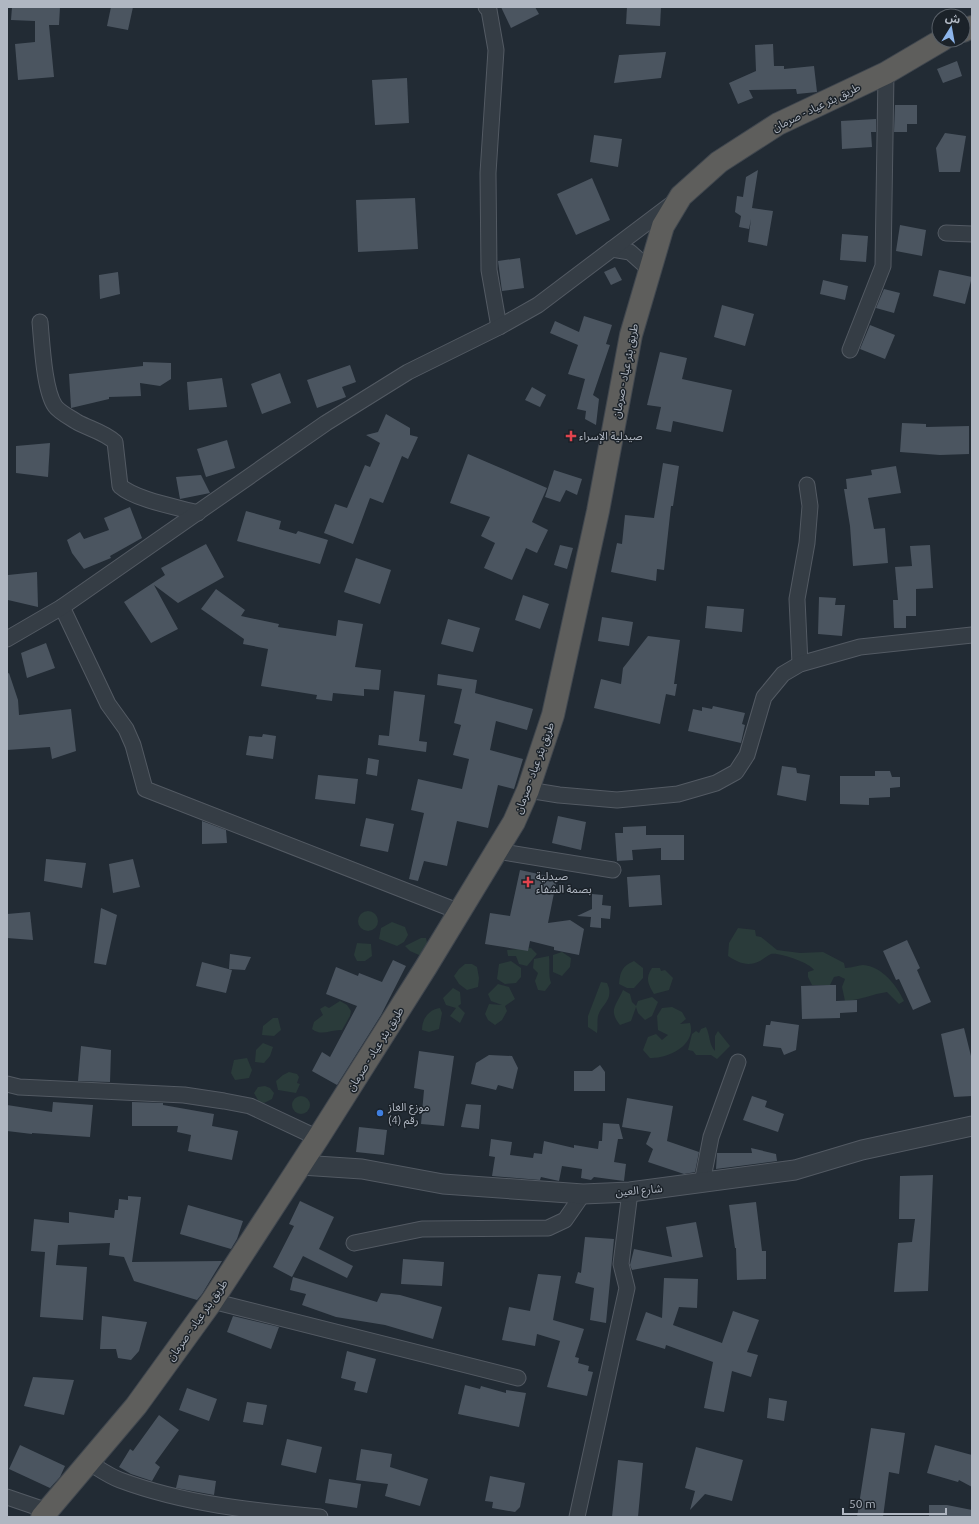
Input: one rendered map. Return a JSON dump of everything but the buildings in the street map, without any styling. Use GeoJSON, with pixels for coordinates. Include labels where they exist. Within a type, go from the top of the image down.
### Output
{"type":"FeatureCollection","features":[{"type":"Feature","properties":{"kind":"highway","name":"طريق بئر عياد - صرمان"},"geometry":{"type":"LineString","coordinates":[[45,1514],[136,1406],[212,1302],[318,1138],[460,912],[497,851],[528,790],[553,715],[598,511],[631,336],[649,269],[663,226],[681,196],[719,162],[778,124],[886,73],[931,46]]}},
{"type":"Feature","properties":{"kind":"street"},"geometry":{"type":"LineString","coordinates":[[486,7],[489,10],[496,50],[488,173],[489,270],[499,327]]}},
{"type":"Feature","properties":{"kind":"street"},"geometry":{"type":"LineString","coordinates":[[850,350],[883,266],[886,73]]}},
{"type":"Feature","properties":{"kind":"street"},"geometry":{"type":"LineString","coordinates":[[7,639],[62,607],[326,423],[408,372],[499,327],[538,305],[681,196]]}},
{"type":"Feature","properties":{"kind":"street"},"geometry":{"type":"LineString","coordinates":[[946,232],[972,234]]}},
{"type":"Feature","properties":{"kind":"street"},"geometry":{"type":"LineString","coordinates":[[612,249],[630,252],[649,269]]}},
{"type":"Feature","properties":{"kind":"street"},"geometry":{"type":"LineString","coordinates":[[40,322],[45,369],[51,398],[56,408],[78,422],[110,437],[115,442],[120,486],[125,491],[198,513]]}},
{"type":"Feature","properties":{"kind":"street"},"geometry":{"type":"LineString","coordinates":[[800,664],[797,599],[807,543],[810,506],[807,485]]}},
{"type":"Feature","properties":{"kind":"street"},"geometry":{"type":"LineString","coordinates":[[62,607],[108,704],[126,729],[133,745],[145,789],[460,912]]}},
{"type":"Feature","properties":{"kind":"street"},"geometry":{"type":"LineString","coordinates":[[528,790],[559,795],[617,800],[678,794],[716,783],[736,772],[747,755],[764,697],[783,674],[800,664],[860,647],[972,635]]}},
{"type":"Feature","properties":{"kind":"street"},"geometry":{"type":"LineString","coordinates":[[497,851],[613,870]]}},
{"type":"Feature","properties":{"kind":"street"},"geometry":{"type":"LineString","coordinates":[[702,1183],[711,1137],[738,1062]]}},
{"type":"Feature","properties":{"kind":"street"},"geometry":{"type":"LineString","coordinates":[[7,1084],[19,1087],[184,1095],[224,1101],[250,1106],[318,1138]]}},
{"type":"Feature","properties":{"kind":"street","name":"شارع العين"},"geometry":{"type":"LineString","coordinates":[[300,1165],[362,1169],[443,1184],[583,1194],[630,1192],[795,1170],[862,1150],[972,1126]]}},
{"type":"Feature","properties":{"kind":"street"},"geometry":{"type":"LineString","coordinates":[[577,1517],[627,1288],[621,1264],[630,1192]]}},
{"type":"Feature","properties":{"kind":"street"},"geometry":{"type":"LineString","coordinates":[[354,1243],[422,1229],[548,1228],[565,1220],[583,1194]]}},
{"type":"Feature","properties":{"kind":"street"},"geometry":{"type":"LineString","coordinates":[[212,1302],[518,1378]]}},
{"type":"Feature","properties":{"kind":"street"},"geometry":{"type":"LineString","coordinates":[[88,1462],[118,1479],[159,1492],[221,1505],[320,1517]]}},
{"type":"Feature","properties":{"kind":"street"},"geometry":{"type":"LineString","coordinates":[[7,1497],[45,1514]]}},
{"type":"Feature","properties":{"kind":"shaded area"},"geometry":{"type":"Polygon","coordinates":[[[368,911],[375,914],[378,921],[375,928],[368,931],[361,928],[358,921],[361,914],[368,911]]]}},
{"type":"Feature","properties":{"kind":"shaded area"},"geometry":{"type":"Polygon","coordinates":[[[392,922],[405,927],[408,935],[404,942],[397,946],[379,939],[381,928],[392,922]]]}},
{"type":"Feature","properties":{"kind":"shaded area"},"geometry":{"type":"Polygon","coordinates":[[[738,928],[755,930],[756,936],[761,937],[777,950],[800,953],[823,952],[844,963],[845,968],[863,965],[870,966],[882,973],[893,983],[904,1001],[899,1004],[887,992],[845,1001],[842,987],[845,979],[839,976],[834,977],[830,985],[812,985],[808,977],[808,972],[814,970],[807,964],[787,956],[771,954],[756,963],[751,964],[736,961],[728,956],[729,943],[738,928]]]}},
{"type":"Feature","properties":{"kind":"shaded area"},"geometry":{"type":"Polygon","coordinates":[[[421,938],[426,938],[429,952],[419,955],[410,951],[405,946],[421,938]]]}},
{"type":"Feature","properties":{"kind":"shaded area"},"geometry":{"type":"Polygon","coordinates":[[[357,943],[371,944],[372,956],[365,961],[357,961],[354,955],[357,943]]]}},
{"type":"Feature","properties":{"kind":"shaded area"},"geometry":{"type":"Polygon","coordinates":[[[531,948],[537,954],[527,966],[519,964],[516,956],[508,956],[507,950],[531,948]]]}},
{"type":"Feature","properties":{"kind":"shaded area"},"geometry":{"type":"Polygon","coordinates":[[[562,952],[571,958],[570,967],[562,976],[553,972],[553,955],[562,952]]]}},
{"type":"Feature","properties":{"kind":"shaded area"},"geometry":{"type":"Polygon","coordinates":[[[549,956],[549,973],[551,983],[545,991],[538,990],[535,981],[538,973],[533,968],[534,959],[549,956]]]}},
{"type":"Feature","properties":{"kind":"shaded area"},"geometry":{"type":"Polygon","coordinates":[[[511,961],[521,968],[521,977],[516,983],[505,984],[497,979],[499,964],[511,961]]]}},
{"type":"Feature","properties":{"kind":"shaded area"},"geometry":{"type":"Polygon","coordinates":[[[634,961],[643,968],[643,978],[634,988],[627,988],[619,984],[620,976],[624,967],[634,961]]]}},
{"type":"Feature","properties":{"kind":"shaded area"},"geometry":{"type":"Polygon","coordinates":[[[465,964],[472,964],[477,967],[479,978],[478,987],[467,990],[459,984],[454,976],[465,964]]]}},
{"type":"Feature","properties":{"kind":"shaded area"},"geometry":{"type":"Polygon","coordinates":[[[652,968],[660,968],[661,971],[665,970],[673,978],[669,990],[654,994],[648,981],[652,968]]]}},
{"type":"Feature","properties":{"kind":"shaded area"},"geometry":{"type":"Polygon","coordinates":[[[601,982],[607,983],[609,994],[607,1001],[598,1016],[597,1033],[588,1027],[588,1016],[601,982]]]}},
{"type":"Feature","properties":{"kind":"shaded area"},"geometry":{"type":"Polygon","coordinates":[[[498,984],[509,987],[515,999],[505,1006],[507,1011],[502,1020],[495,1025],[488,1020],[485,1014],[489,1004],[502,1005],[491,1001],[488,994],[498,984]]]}},
{"type":"Feature","properties":{"kind":"shaded area"},"geometry":{"type":"Polygon","coordinates":[[[453,988],[460,992],[461,1004],[458,1006],[465,1013],[460,1023],[450,1016],[456,1008],[446,1005],[443,998],[453,988]]]}},
{"type":"Feature","properties":{"kind":"shaded area"},"geometry":{"type":"Polygon","coordinates":[[[623,990],[630,994],[632,1002],[636,1006],[638,1001],[652,997],[658,1002],[652,1016],[645,1020],[638,1013],[636,1007],[631,1021],[620,1025],[614,1015],[614,1008],[623,990]]]}},
{"type":"Feature","properties":{"kind":"shaded area"},"geometry":{"type":"Polygon","coordinates":[[[340,1001],[347,1005],[351,1011],[350,1016],[342,1030],[323,1033],[312,1029],[314,1022],[323,1015],[320,1009],[325,1006],[329,1008],[340,1001]]]}},
{"type":"Feature","properties":{"kind":"shaded area"},"geometry":{"type":"Polygon","coordinates":[[[672,1007],[682,1012],[686,1019],[680,1024],[690,1023],[691,1031],[689,1038],[685,1044],[672,1053],[657,1058],[650,1058],[643,1050],[648,1037],[656,1034],[662,1040],[668,1035],[658,1030],[657,1016],[662,1008],[672,1007]]]}},
{"type":"Feature","properties":{"kind":"shaded area"},"geometry":{"type":"Polygon","coordinates":[[[440,1008],[442,1013],[439,1029],[429,1032],[422,1030],[423,1022],[426,1016],[432,1011],[440,1008]]]}},
{"type":"Feature","properties":{"kind":"shaded area"},"geometry":{"type":"Polygon","coordinates":[[[273,1018],[278,1018],[281,1030],[274,1036],[262,1035],[263,1026],[273,1018]]]}},
{"type":"Feature","properties":{"kind":"shaded area"},"geometry":{"type":"Polygon","coordinates":[[[706,1027],[715,1051],[715,1036],[718,1031],[730,1046],[717,1059],[711,1055],[696,1055],[693,1051],[688,1050],[692,1034],[696,1031],[699,1033],[701,1029],[706,1027]]]}},
{"type":"Feature","properties":{"kind":"shaded area"},"geometry":{"type":"Polygon","coordinates":[[[263,1043],[273,1047],[270,1056],[264,1063],[255,1062],[256,1050],[263,1043]]]}},
{"type":"Feature","properties":{"kind":"shaded area"},"geometry":{"type":"Polygon","coordinates":[[[247,1058],[252,1070],[249,1078],[235,1080],[231,1073],[234,1060],[247,1058]]]}},
{"type":"Feature","properties":{"kind":"shaded area"},"geometry":{"type":"Polygon","coordinates":[[[289,1072],[297,1074],[299,1077],[297,1083],[300,1084],[296,1093],[278,1090],[276,1081],[289,1072]]]}},
{"type":"Feature","properties":{"kind":"shaded area"},"geometry":{"type":"Polygon","coordinates":[[[265,1086],[270,1088],[274,1093],[272,1099],[264,1103],[259,1102],[254,1093],[258,1087],[265,1086]]]}},
{"type":"Feature","properties":{"kind":"shaded area"},"geometry":{"type":"Polygon","coordinates":[[[301,1096],[307,1099],[310,1105],[307,1111],[301,1114],[295,1111],[292,1105],[295,1099],[301,1096]]]}},
{"type":"Feature","properties":{"kind":"place","name":"صيدلية الإسراء"},"geometry":{"type":"Point","coordinates":[571,436]}},
{"type":"Feature","properties":{"kind":"place","name":"صيدلية بصمة الشفاء"},"geometry":{"type":"Point","coordinates":[528,882]}},
{"type":"Feature","properties":{"kind":"place","name":"موزع الغاز رقم (4)"},"geometry":{"type":"Point","coordinates":[380,1113]}}]}
